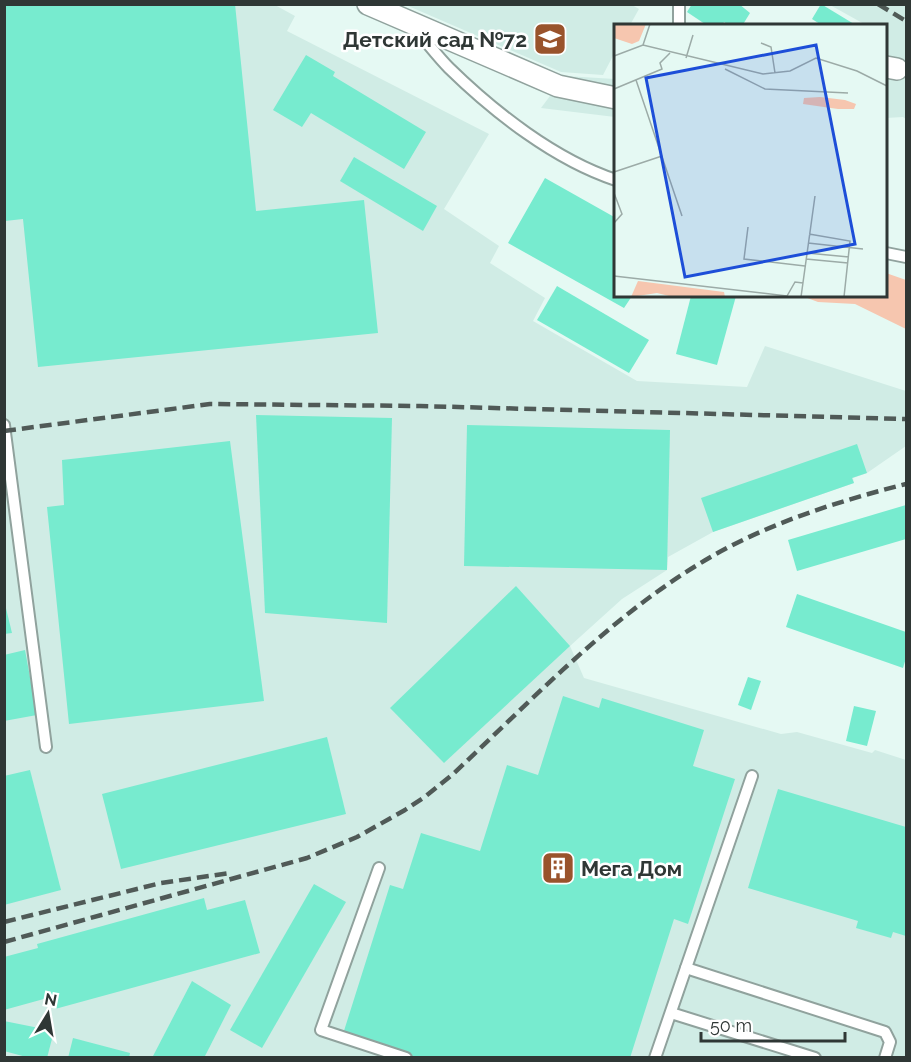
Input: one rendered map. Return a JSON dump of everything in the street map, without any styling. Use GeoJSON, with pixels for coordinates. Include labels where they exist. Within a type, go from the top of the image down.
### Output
{"type":"FeatureCollection","features":[{"type":"Feature","properties":{"kind":"street"},"geometry":{"type":"LineString","coordinates":[[368,4],[412,25],[558,86],[614,98]]}},
{"type":"Feature","properties":{"kind":"lane"},"geometry":{"type":"LineString","coordinates":[[679,4],[679,24]]}},
{"type":"Feature","properties":{"kind":"lane"},"geometry":{"type":"LineString","coordinates":[[412,25],[449,67],[512,123],[566,158],[614,180]]}},
{"type":"Feature","properties":{"kind":"lane"},"geometry":{"type":"LineString","coordinates":[[887,253],[906,257]]}},
{"type":"Feature","properties":{"kind":"lane"},"geometry":{"type":"LineString","coordinates":[[4,425],[46,747]]}},
{"type":"Feature","properties":{"kind":"lane"},"geometry":{"type":"LineString","coordinates":[[655,1058],[752,776]]}},
{"type":"Feature","properties":{"kind":"lane"},"geometry":{"type":"LineString","coordinates":[[379,868],[321,1030],[406,1058]]}},
{"type":"Feature","properties":{"kind":"lane"},"geometry":{"type":"LineString","coordinates":[[686,968],[885,1032],[890,1042],[885,1058]]}},
{"type":"Feature","properties":{"kind":"lane"},"geometry":{"type":"LineString","coordinates":[[671,1013],[815,1058]]}},
{"type":"Feature","properties":{"kind":"shaded area"},"geometry":{"type":"Polygon","coordinates":[[[5,5],[275,5],[295,16],[287,31],[489,134],[444,209],[499,246],[490,263],[545,298],[533,321],[637,381],[747,387],[765,346],[906,391],[906,446],[867,473],[853,478],[854,483],[713,532],[668,557],[667,570],[622,599],[570,646],[584,678],[781,734],[797,732],[872,753],[875,750],[906,760],[906,1057],[5,1058],[5,5]]]}},
{"type":"Feature","properties":{"kind":"shaded area","name":"Детский сад №72"},"geometry":{"type":"Polygon","coordinates":[[[406,5],[632,5],[639,9],[631,24],[614,24],[614,54],[603,75],[561,72],[406,5]]]}},
{"type":"Feature","properties":{"kind":"shaded area"},"geometry":{"type":"Polygon","coordinates":[[[830,5],[906,5],[906,119],[903,117],[887,118],[887,24],[864,24],[830,5]]]}},
{"type":"Feature","properties":{"kind":"shaded area"},"geometry":{"type":"Polygon","coordinates":[[[565,76],[614,79],[614,117],[541,108],[565,76]]]}},
{"type":"Feature","properties":{"kind":"shaded area"},"geometry":{"type":"Polygon","coordinates":[[[887,273],[906,280],[906,329],[855,304],[818,302],[805,297],[887,297],[887,273]]]}},
{"type":"Feature","properties":{"kind":"building"},"geometry":{"type":"Polygon","coordinates":[[[4,4],[235,4],[256,211],[364,200],[378,333],[38,367],[23,219],[5,221],[4,218],[4,4]]]}},
{"type":"Feature","properties":{"kind":"building"},"geometry":{"type":"Polygon","coordinates":[[[692,4],[739,4],[750,13],[743,24],[724,22],[723,24],[705,24],[687,12],[692,4]]]}},
{"type":"Feature","properties":{"kind":"building"},"geometry":{"type":"Polygon","coordinates":[[[821,4],[854,24],[820,24],[812,19],[821,4]]]}},
{"type":"Feature","properties":{"kind":"building"},"geometry":{"type":"Polygon","coordinates":[[[306,55],[335,72],[333,76],[426,132],[404,169],[311,113],[302,127],[273,110],[306,55]]]}},
{"type":"Feature","properties":{"kind":"building"},"geometry":{"type":"Polygon","coordinates":[[[354,157],[437,206],[423,231],[340,181],[354,157]]]}},
{"type":"Feature","properties":{"kind":"building"},"geometry":{"type":"Polygon","coordinates":[[[545,178],[614,217],[614,297],[631,297],[624,308],[508,243],[545,178]]]}},
{"type":"Feature","properties":{"kind":"building"},"geometry":{"type":"Polygon","coordinates":[[[557,286],[649,340],[629,373],[537,320],[557,286]]]}},
{"type":"Feature","properties":{"kind":"building"},"geometry":{"type":"Polygon","coordinates":[[[691,297],[736,297],[717,365],[676,354],[691,297]]]}},
{"type":"Feature","properties":{"kind":"building"},"geometry":{"type":"Polygon","coordinates":[[[256,415],[392,418],[387,623],[265,613],[256,415]]]}},
{"type":"Feature","properties":{"kind":"building"},"geometry":{"type":"Polygon","coordinates":[[[467,425],[670,430],[667,570],[464,566],[467,425]]]}},
{"type":"Feature","properties":{"kind":"building"},"geometry":{"type":"Polygon","coordinates":[[[230,441],[264,701],[69,724],[47,507],[64,505],[62,460],[230,441]]]}},
{"type":"Feature","properties":{"kind":"building"},"geometry":{"type":"Polygon","coordinates":[[[857,444],[867,473],[852,478],[854,483],[713,532],[701,498],[857,444]]]}},
{"type":"Feature","properties":{"kind":"building"},"geometry":{"type":"Polygon","coordinates":[[[906,505],[906,539],[797,571],[788,540],[906,505]]]}},
{"type":"Feature","properties":{"kind":"building"},"geometry":{"type":"Polygon","coordinates":[[[516,586],[570,646],[444,763],[390,708],[516,586]]]}},
{"type":"Feature","properties":{"kind":"building"},"geometry":{"type":"Polygon","coordinates":[[[797,594],[906,632],[906,658],[903,668],[786,627],[797,594]]]}},
{"type":"Feature","properties":{"kind":"building"},"geometry":{"type":"Polygon","coordinates":[[[4,600],[12,633],[4,634],[4,600]]]}},
{"type":"Feature","properties":{"kind":"building"},"geometry":{"type":"Polygon","coordinates":[[[25,650],[37,715],[4,721],[4,655],[25,650]]]}},
{"type":"Feature","properties":{"kind":"building"},"geometry":{"type":"Polygon","coordinates":[[[748,677],[761,681],[751,710],[738,705],[748,677]]]}},
{"type":"Feature","properties":{"kind":"building","name":"Мега Дом"},"geometry":{"type":"Polygon","coordinates":[[[563,696],[599,708],[602,698],[704,730],[693,766],[735,779],[688,924],[674,919],[630,1058],[418,1058],[343,1034],[390,885],[403,889],[421,833],[480,851],[507,765],[538,775],[563,696]]]}},
{"type":"Feature","properties":{"kind":"building"},"geometry":{"type":"Polygon","coordinates":[[[854,706],[876,711],[867,746],[846,741],[854,706]]]}},
{"type":"Feature","properties":{"kind":"building"},"geometry":{"type":"Polygon","coordinates":[[[327,737],[346,814],[121,869],[102,794],[327,737]]]}},
{"type":"Feature","properties":{"kind":"building"},"geometry":{"type":"Polygon","coordinates":[[[30,770],[61,890],[4,905],[4,776],[30,770]]]}},
{"type":"Feature","properties":{"kind":"building"},"geometry":{"type":"Polygon","coordinates":[[[778,789],[906,827],[906,936],[893,932],[891,938],[856,928],[858,921],[748,888],[778,789]]]}},
{"type":"Feature","properties":{"kind":"building"},"geometry":{"type":"Polygon","coordinates":[[[314,884],[346,902],[262,1048],[230,1030],[314,884]]]}},
{"type":"Feature","properties":{"kind":"building"},"geometry":{"type":"Polygon","coordinates":[[[204,898],[207,910],[245,900],[260,953],[55,1009],[51,997],[4,1010],[4,957],[38,948],[37,944],[204,898]]]}},
{"type":"Feature","properties":{"kind":"building"},"geometry":{"type":"Polygon","coordinates":[[[192,981],[231,1005],[204,1058],[152,1058],[192,981]]]}},
{"type":"Feature","properties":{"kind":"building"},"geometry":{"type":"Polygon","coordinates":[[[4,1021],[54,1031],[47,1058],[30,1058],[4,1051],[4,1021]]]}},
{"type":"Feature","properties":{"kind":"building"},"geometry":{"type":"Polygon","coordinates":[[[73,1038],[130,1053],[129,1058],[68,1058],[73,1038]]]}},
{"type":"Feature","properties":{"kind":"railway"},"geometry":{"type":"LineString","coordinates":[[878,4],[906,21]]}},
{"type":"Feature","properties":{"kind":"railway"},"geometry":{"type":"LineString","coordinates":[[4,431],[210,404],[420,406],[906,419]]}},
{"type":"Feature","properties":{"kind":"railway"},"geometry":{"type":"LineString","coordinates":[[4,942],[307,858],[357,837],[426,796],[453,774],[601,636],[665,586],[699,564],[773,526],[906,484]]}},
{"type":"Feature","properties":{"kind":"railway"},"geometry":{"type":"LineString","coordinates":[[4,922],[161,883],[230,873]]}},
{"type":"Feature","properties":{"kind":"place","name":"Детский сад №72"},"geometry":{"type":"Point","coordinates":[550,39]}},
{"type":"Feature","properties":{"kind":"place","name":"Мега Дом"},"geometry":{"type":"Point","coordinates":[558,868]}}]}
